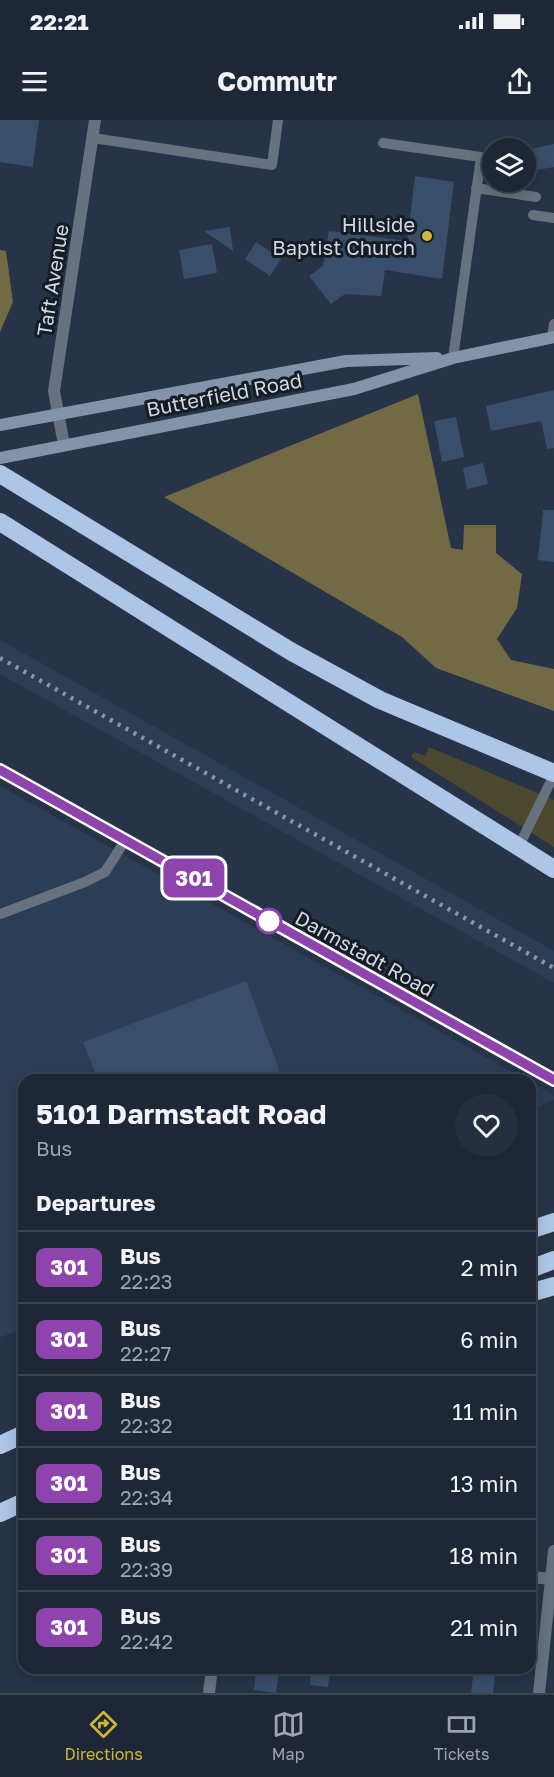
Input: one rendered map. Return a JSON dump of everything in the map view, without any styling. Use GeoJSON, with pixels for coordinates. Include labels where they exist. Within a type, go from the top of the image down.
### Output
{"type":"FeatureCollection","features":[{"type":"Feature","properties":{"kind":"highway"},"geometry":{"type":"LineString","coordinates":[[0,474],[253,630],[371,694],[554,774]]}},
{"type":"Feature","properties":{"kind":"highway"},"geometry":{"type":"LineString","coordinates":[[0,522],[554,869]]}},
{"type":"Feature","properties":{"kind":"highway"},"geometry":{"type":"LineString","coordinates":[[536,1228],[554,1222]]}},
{"type":"Feature","properties":{"kind":"highway"},"geometry":{"type":"LineString","coordinates":[[536,1267],[554,1260]]}},
{"type":"Feature","properties":{"kind":"highway"},"geometry":{"type":"LineString","coordinates":[[536,1291],[554,1286]]}},
{"type":"Feature","properties":{"kind":"highway"},"geometry":{"type":"LineString","coordinates":[[0,1439],[18,1436]]}},
{"type":"Feature","properties":{"kind":"highway"},"geometry":{"type":"LineString","coordinates":[[0,1445],[18,1436]]}},
{"type":"Feature","properties":{"kind":"highway"},"geometry":{"type":"LineString","coordinates":[[0,1513],[18,1505]]}},
{"type":"Feature","properties":{"kind":"main road","name":"Butterfield Road"},"geometry":{"type":"LineString","coordinates":[[0,458],[354,389],[453,358],[553,337]]}},
{"type":"Feature","properties":{"kind":"main road","name":"Butterfield Road"},"geometry":{"type":"LineString","coordinates":[[0,425],[346,361],[453,358]]}},
{"type":"Feature","properties":{"kind":"street","name":"Taft Avenue"},"geometry":{"type":"LineString","coordinates":[[64,445],[54,391],[95,120]]}},
{"type":"Feature","properties":{"kind":"street","name":"Darmstadt Road"},"geometry":{"type":"LineString","coordinates":[[0,771],[126,839],[554,1080]]}},
{"type":"Feature","properties":{"kind":"street"},"geometry":{"type":"LineString","coordinates":[[539,1693],[553,1579],[554,1551]]}},
{"type":"Feature","properties":{"kind":"street"},"geometry":{"type":"LineString","coordinates":[[536,1578],[553,1579]]}},
{"type":"Feature","properties":{"kind":"street"},"geometry":{"type":"LineString","coordinates":[[209,1693],[211,1674]]}},
{"type":"Feature","properties":{"kind":"lane"},"geometry":{"type":"LineString","coordinates":[[93,138],[272,165],[278,120]]}},
{"type":"Feature","properties":{"kind":"lane"},"geometry":{"type":"LineString","coordinates":[[383,143],[481,157],[453,358]]}},
{"type":"Feature","properties":{"kind":"lane"},"geometry":{"type":"LineString","coordinates":[[476,188],[536,197]]}},
{"type":"Feature","properties":{"kind":"lane"},"geometry":{"type":"LineString","coordinates":[[533,215],[554,218]]}},
{"type":"Feature","properties":{"kind":"lane"},"geometry":{"type":"LineString","coordinates":[[553,337],[554,324]]}},
{"type":"Feature","properties":{"kind":"lane"},"geometry":{"type":"LineString","coordinates":[[519,846],[554,774]]}},
{"type":"Feature","properties":{"kind":"lane"},"geometry":{"type":"LineString","coordinates":[[0,914],[85,882],[105,872],[126,839]]}},
{"type":"Feature","properties":{"kind":"shaded area"},"geometry":{"type":"Polygon","coordinates":[[[0,250],[6,251],[13,302],[0,332],[0,250]]]}},
{"type":"Feature","properties":{"kind":"shaded area"},"geometry":{"type":"Polygon","coordinates":[[[418,394],[451,548],[463,550],[464,525],[496,525],[496,553],[522,574],[517,608],[497,639],[511,660],[554,669],[554,711],[436,668],[402,637],[164,497],[418,394]]]}},
{"type":"Feature","properties":{"kind":"shaded area"},"geometry":{"type":"Polygon","coordinates":[[[0,640],[554,951],[554,983],[0,674],[0,640]]]}},
{"type":"Feature","properties":{"kind":"shaded area"},"geometry":{"type":"Polygon","coordinates":[[[429,747],[554,800],[554,847],[411,757],[414,752],[425,756],[429,747]]]}},
{"type":"Feature","properties":{"kind":"shaded area"},"geometry":{"type":"Polygon","coordinates":[[[0,786],[515,1074],[18,1074],[18,1331],[0,1337],[0,786]]]}},
{"type":"Feature","properties":{"kind":"shaded area"},"geometry":{"type":"Polygon","coordinates":[[[536,1086],[554,1096],[554,1100],[536,1108],[536,1086]]]}},
{"type":"Feature","properties":{"kind":"building"},"geometry":{"type":"Polygon","coordinates":[[[0,120],[39,120],[33,167],[0,162],[0,120]]]}},
{"type":"Feature","properties":{"kind":"building"},"geometry":{"type":"Polygon","coordinates":[[[554,144],[554,167],[537,170],[536,148],[554,144]]]}},
{"type":"Feature","properties":{"kind":"building","name":"Hillside Baptist Church"},"geometry":{"type":"Polygon","coordinates":[[[415,176],[454,182],[442,279],[385,270],[381,296],[345,294],[331,304],[309,276],[323,266],[329,231],[407,241],[415,176]]]}},
{"type":"Feature","properties":{"kind":"building"},"geometry":{"type":"Polygon","coordinates":[[[230,227],[233,251],[204,231],[230,227]]]}},
{"type":"Feature","properties":{"kind":"building"},"geometry":{"type":"Polygon","coordinates":[[[256,242],[281,259],[270,276],[245,259],[256,242]]]}},
{"type":"Feature","properties":{"kind":"building"},"geometry":{"type":"Polygon","coordinates":[[[212,244],[217,273],[184,279],[179,250],[212,244]]]}},
{"type":"Feature","properties":{"kind":"building"},"geometry":{"type":"Polygon","coordinates":[[[554,390],[554,448],[547,449],[541,421],[491,431],[486,406],[554,390]]]}},
{"type":"Feature","properties":{"kind":"building"},"geometry":{"type":"Polygon","coordinates":[[[456,417],[464,457],[442,462],[434,421],[456,417]]]}},
{"type":"Feature","properties":{"kind":"building"},"geometry":{"type":"Polygon","coordinates":[[[483,463],[488,484],[467,489],[463,468],[483,463]]]}},
{"type":"Feature","properties":{"kind":"building"},"geometry":{"type":"Polygon","coordinates":[[[543,510],[554,510],[554,562],[538,560],[543,510]]]}},
{"type":"Feature","properties":{"kind":"building"},"geometry":{"type":"Polygon","coordinates":[[[246,981],[281,1074],[96,1074],[83,1042],[246,981]]]}},
{"type":"Feature","properties":{"kind":"building"},"geometry":{"type":"Polygon","coordinates":[[[256,1674],[279,1674],[276,1693],[254,1690],[256,1674]]]}},
{"type":"Feature","properties":{"kind":"building"},"geometry":{"type":"Polygon","coordinates":[[[311,1674],[329,1674],[328,1687],[310,1685],[311,1674]]]}},
{"type":"Feature","properties":{"kind":"building"},"geometry":{"type":"Polygon","coordinates":[[[473,1674],[495,1674],[493,1693],[471,1693],[473,1674]]]}},
{"type":"Feature","properties":{"kind":"railway"},"geometry":{"type":"LineString","coordinates":[[0,658],[554,968]]}},
{"type":"Feature","properties":{"kind":"bus line","name":"301"},"geometry":{"type":"LineString","coordinates":[[0,770],[126,839],[341,963],[554,1080]]}},
{"type":"Feature","properties":{"kind":"place","name":"Hillside Baptist Church"},"geometry":{"type":"Point","coordinates":[427,236]}}]}
